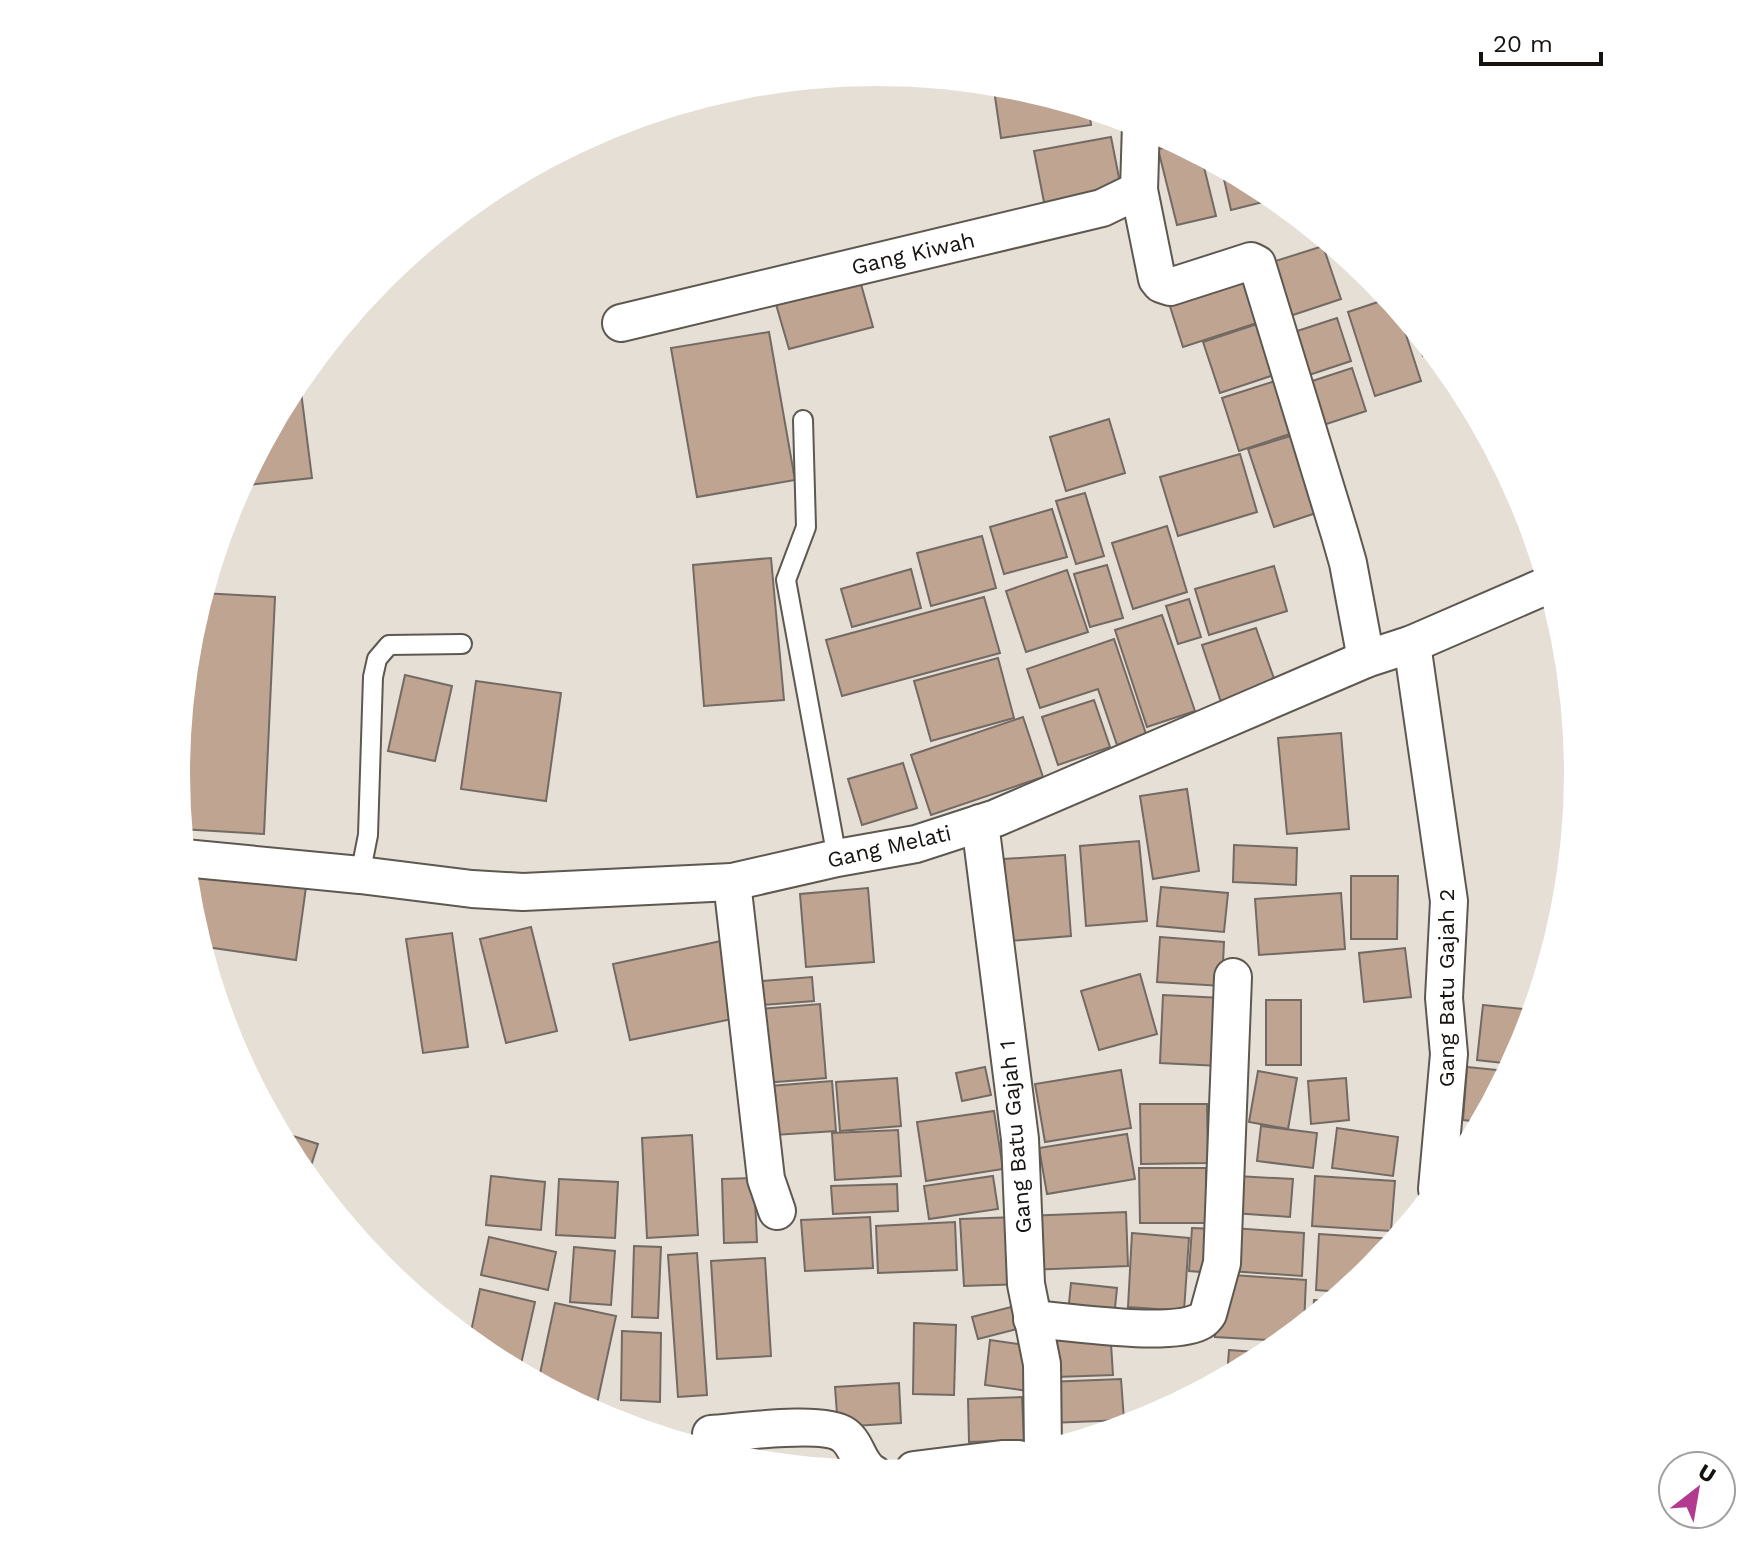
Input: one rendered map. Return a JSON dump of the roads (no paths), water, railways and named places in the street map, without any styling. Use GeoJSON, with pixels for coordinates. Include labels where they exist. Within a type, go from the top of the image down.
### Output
{"type":"FeatureCollection","features":[{"type":"Feature","properties":{"kind":"street"},"geometry":{"type":"LineString","coordinates":[[1141,139],[1139,190],[1157,279],[1161,284],[1170,287],[1251,261],[1257,264],[1348,563],[1366,659]]}},
{"type":"Feature","properties":{"kind":"street","name":"Gang Kiwah"},"geometry":{"type":"LineString","coordinates":[[621,323],[1102,208],[1139,190]]}},
{"type":"Feature","properties":{"kind":"street","name":"Gang Melati"},"geometry":{"type":"LineString","coordinates":[[195,859],[523,892],[732,882],[916,844],[980,823],[1538,589]]}},
{"type":"Feature","properties":{"kind":"street","name":"Gang Batu Gajah 2"},"geometry":{"type":"LineString","coordinates":[[1412,644],[1449,901],[1444,998],[1449,1054],[1439,1168]]}},
{"type":"Feature","properties":{"kind":"street","name":"Gang Batu Gajah 1"},"geometry":{"type":"LineString","coordinates":[[980,823],[1020,1139],[1026,1284],[1042,1364],[1043,1440]]}},
{"type":"Feature","properties":{"kind":"street"},"geometry":{"type":"LineString","coordinates":[[732,882],[766,1179],[777,1211]]}},
{"type":"Feature","properties":{"kind":"street"},"geometry":{"type":"LineString","coordinates":[[1032,1319],[1146,1329],[1183,1327],[1202,1321],[1208,1314],[1222,1263],[1233,977]]}},
{"type":"Feature","properties":{"kind":"street"},"geometry":{"type":"LineString","coordinates":[[711,1434],[811,1427],[833,1429],[846,1436],[859,1460]]}},
{"type":"Feature","properties":{"kind":"lane"},"geometry":{"type":"LineString","coordinates":[[803,420],[806,527],[786,580],[837,858]]}},
{"type":"Feature","properties":{"kind":"lane"},"geometry":{"type":"LineString","coordinates":[[360,875],[368,835],[373,677],[377,659],[389,645],[462,644]]}}]}
